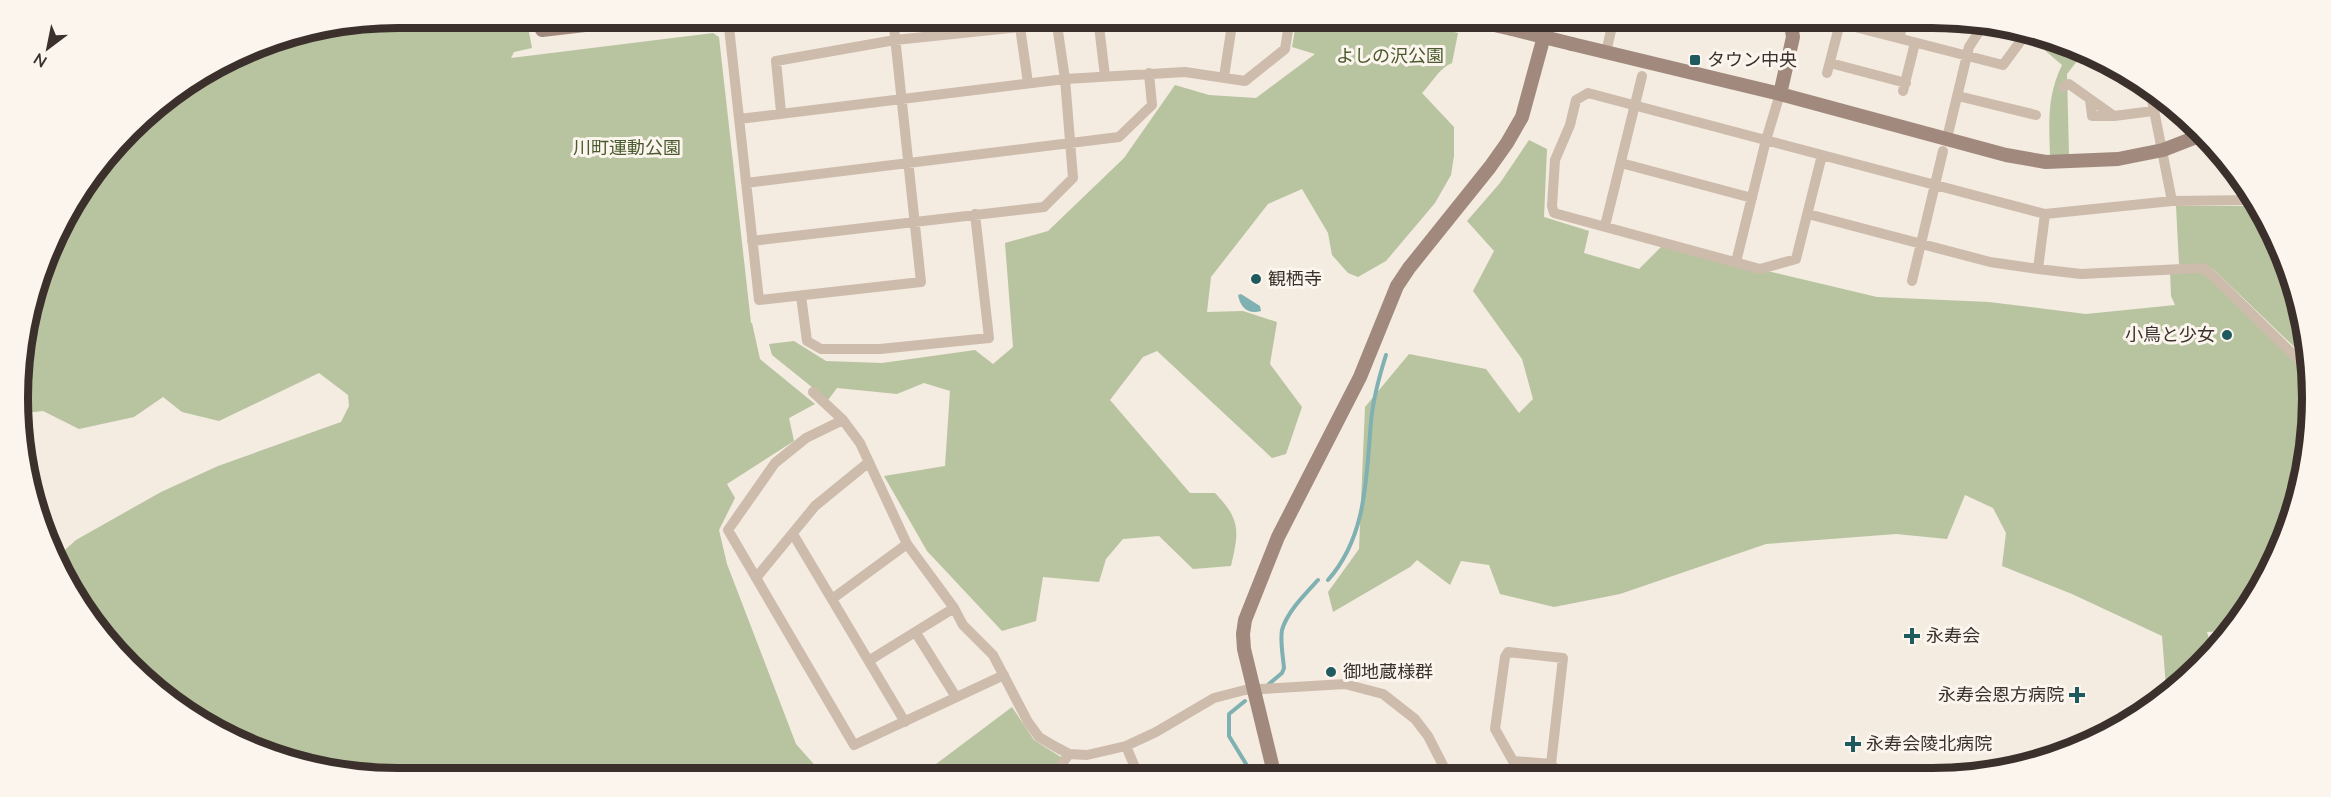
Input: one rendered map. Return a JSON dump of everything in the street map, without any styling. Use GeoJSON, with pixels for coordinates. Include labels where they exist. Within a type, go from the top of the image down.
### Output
{"type":"FeatureCollection","features":[{"type":"Feature","properties":{"kind":"street"},"geometry":{"type":"LineString","coordinates":[[542,28],[542,30],[559,28]]}},
{"type":"Feature","properties":{"kind":"street"},"geometry":{"type":"LineString","coordinates":[[729,28],[759,300],[921,282],[893,28]]}},
{"type":"Feature","properties":{"kind":"street"},"geometry":{"type":"LineString","coordinates":[[781,112],[776,61],[895,40],[1010,28]]}},
{"type":"Feature","properties":{"kind":"street"},"geometry":{"type":"LineString","coordinates":[[1020,28],[1028,83]]}},
{"type":"Feature","properties":{"kind":"street"},"geometry":{"type":"LineString","coordinates":[[752,241],[1044,207],[1073,178],[1065,79],[1057,28]]}},
{"type":"Feature","properties":{"kind":"street"},"geometry":{"type":"LineString","coordinates":[[1099,28],[1105,76]]}},
{"type":"Feature","properties":{"kind":"street"},"geometry":{"type":"LineString","coordinates":[[1224,77],[1231,28]]}},
{"type":"Feature","properties":{"kind":"street"},"geometry":{"type":"LineString","coordinates":[[738,118],[1028,83],[1105,76],[1185,72],[1245,81],[1285,49],[1288,28]]}},
{"type":"Feature","properties":{"kind":"street"},"geometry":{"type":"LineString","coordinates":[[1508,28],[1780,94],[1945,145],[2046,162],[2118,159],[2163,150],[2195,138]]}},
{"type":"Feature","properties":{"kind":"street"},"geometry":{"type":"LineString","coordinates":[[1273,768],[1243,634],[1245,620],[1278,537],[1360,377],[1397,286],[1490,167],[1522,117],[1545,28]]}},
{"type":"Feature","properties":{"kind":"street"},"geometry":{"type":"LineString","coordinates":[[1606,52],[1612,28]]}},
{"type":"Feature","properties":{"kind":"street"},"geometry":{"type":"LineString","coordinates":[[1736,262],[1766,140],[1780,94],[1793,37],[1792,28]]}},
{"type":"Feature","properties":{"kind":"street"},"geometry":{"type":"LineString","coordinates":[[1839,28],[1828,68],[1904,87],[1915,43]]}},
{"type":"Feature","properties":{"kind":"street"},"geometry":{"type":"LineString","coordinates":[[1860,28],[2003,65],[2021,40]]}},
{"type":"Feature","properties":{"kind":"street"},"geometry":{"type":"LineString","coordinates":[[1899,38],[1902,28]]}},
{"type":"Feature","properties":{"kind":"street"},"geometry":{"type":"LineString","coordinates":[[1912,281],[1969,47],[1979,32]]}},
{"type":"Feature","properties":{"kind":"street"},"geometry":{"type":"LineString","coordinates":[[746,183],[1119,137],[1152,105],[1149,73]]}},
{"type":"Feature","properties":{"kind":"street"},"geometry":{"type":"LineString","coordinates":[[1605,226],[1642,76]]}},
{"type":"Feature","properties":{"kind":"street"},"geometry":{"type":"LineString","coordinates":[[2066,85],[2090,100],[2092,116],[2153,111]]}},
{"type":"Feature","properties":{"kind":"street"},"geometry":{"type":"LineString","coordinates":[[1822,155],[1796,259],[1760,269],[1554,213],[1551,206],[1555,160],[1570,125],[1576,100],[1588,93],[2045,214],[2172,201],[2243,197]]}},
{"type":"Feature","properties":{"kind":"street"},"geometry":{"type":"LineString","coordinates":[[1958,96],[2036,115]]}},
{"type":"Feature","properties":{"kind":"street"},"geometry":{"type":"LineString","coordinates":[[2151,100],[2172,201]]}},
{"type":"Feature","properties":{"kind":"street"},"geometry":{"type":"LineString","coordinates":[[1621,163],[1752,198]]}},
{"type":"Feature","properties":{"kind":"street"},"geometry":{"type":"LineString","coordinates":[[801,296],[807,340],[821,349],[880,348],[989,338],[975,214]]}},
{"type":"Feature","properties":{"kind":"street"},"geometry":{"type":"LineString","coordinates":[[1808,214],[1990,262],[2037,269],[2081,274],[2202,268],[2210,272],[2300,362]]}},
{"type":"Feature","properties":{"kind":"street"},"geometry":{"type":"LineString","coordinates":[[2037,269],[2045,214]]}},
{"type":"Feature","properties":{"kind":"street"},"geometry":{"type":"LineString","coordinates":[[813,392],[843,420],[860,443],[907,544],[954,608],[963,625],[993,655],[1028,722],[1040,737],[1069,754],[1087,755],[1126,746],[1156,732],[1214,698],[1254,688],[1345,684],[1383,694],[1415,719],[1428,736],[1444,768]]}},
{"type":"Feature","properties":{"kind":"street"},"geometry":{"type":"LineString","coordinates":[[843,420],[806,438],[776,463],[728,531],[854,745],[1004,675]]}},
{"type":"Feature","properties":{"kind":"street"},"geometry":{"type":"LineString","coordinates":[[756,578],[815,506],[869,462]]}},
{"type":"Feature","properties":{"kind":"street"},"geometry":{"type":"LineString","coordinates":[[794,534],[905,722]]}},
{"type":"Feature","properties":{"kind":"street"},"geometry":{"type":"LineString","coordinates":[[832,599],[907,544]]}},
{"type":"Feature","properties":{"kind":"street"},"geometry":{"type":"LineString","coordinates":[[870,660],[954,608]]}},
{"type":"Feature","properties":{"kind":"street"},"geometry":{"type":"LineString","coordinates":[[916,633],[956,698]]}},
{"type":"Feature","properties":{"kind":"street"},"geometry":{"type":"LineString","coordinates":[[1551,764],[1563,658],[1508,652],[1505,657],[1496,729],[1513,761],[1551,764],[1555,768]]}},
{"type":"Feature","properties":{"kind":"street"},"geometry":{"type":"LineString","coordinates":[[1126,746],[1135,768]]}},
{"type":"Feature","properties":{"kind":"street"},"geometry":{"type":"LineString","coordinates":[[1059,768],[1069,754]]}},
{"type":"Feature","properties":{"kind":"green space","name":"川町運動公園"},"geometry":{"type":"Polygon","coordinates":[[[528,28],[532,48],[514,52],[511,58],[713,33],[719,37],[751,323],[760,359],[815,404],[789,418],[794,441],[727,484],[735,498],[719,530],[727,564],[796,744],[817,768],[374,768],[303,756],[235,730],[213,719],[173,692],[137,660],[105,624],[91,604],[62,552],[76,540],[161,492],[218,466],[341,422],[349,406],[348,395],[319,373],[219,421],[182,412],[163,397],[134,417],[79,429],[43,411],[29,413],[29,374],[36,326],[48,280],[78,213],[105,173],[137,137],[173,105],[213,78],[257,57],[303,41],[374,29],[528,28]]]}},
{"type":"Feature","properties":{"kind":"green space","name":"よしの沢公園"},"geometry":{"type":"Polygon","coordinates":[[[1295,28],[1437,28],[1458,33],[1452,63],[1439,72],[1422,93],[1454,127],[1454,156],[1451,175],[1435,203],[1386,261],[1358,277],[1348,273],[1332,255],[1328,233],[1302,189],[1268,204],[1211,277],[1207,312],[1243,311],[1277,322],[1270,364],[1302,407],[1286,454],[1272,458],[1157,351],[1143,357],[1110,400],[1190,493],[1215,493],[1230,511],[1236,527],[1236,544],[1231,566],[1193,569],[1159,536],[1123,539],[1106,559],[1099,582],[1043,577],[1036,621],[1002,631],[927,551],[884,476],[945,466],[950,391],[924,383],[897,394],[837,388],[828,400],[772,355],[769,344],[794,341],[826,361],[882,363],[975,350],[993,364],[1013,347],[1005,243],[1048,231],[1124,158],[1175,85],[1209,95],[1256,98],[1315,54],[1292,47],[1295,28]]]}},
{"type":"Feature","properties":{"kind":"green space"},"geometry":{"type":"Polygon","coordinates":[[[2037,44],[2079,59],[2067,74],[2069,155],[2050,155],[2051,98],[2062,65],[2037,44]]]}},
{"type":"Feature","properties":{"kind":"green space"},"geometry":{"type":"Polygon","coordinates":[[[1529,140],[1547,149],[1544,217],[1589,231],[1584,253],[1639,269],[1662,246],[1877,297],[1989,302],[2086,314],[2175,305],[2171,296],[2170,270],[2202,268],[2300,362],[2302,423],[2295,471],[2283,517],[2253,584],[2220,631],[2207,632],[2210,643],[2166,685],[2162,636],[2072,594],[2002,566],[2006,533],[1993,508],[1965,495],[1947,539],[1896,534],[1766,544],[1620,594],[1554,607],[1500,594],[1489,565],[1461,561],[1450,585],[1417,560],[1410,567],[1333,612],[1328,592],[1359,549],[1365,407],[1409,354],[1486,369],[1519,413],[1533,399],[1522,359],[1473,291],[1494,251],[1467,221],[1500,183],[1529,140]]]}},
{"type":"Feature","properties":{"kind":"green space"},"geometry":{"type":"Polygon","coordinates":[[[2176,206],[2248,206],[2264,235],[2283,280],[2299,352],[2213,269],[2179,264],[2176,206]]]}},
{"type":"Feature","properties":{"kind":"green space"},"geometry":{"type":"Polygon","coordinates":[[[1012,707],[1034,740],[1064,759],[1058,768],[894,768],[932,767],[1012,707]]]}},
{"type":"Feature","properties":{"kind":"water"},"geometry":{"type":"Polygon","coordinates":[[[1241,294],[1260,306],[1261,311],[1252,312],[1245,309],[1239,299],[1238,295],[1241,294]]]}},
{"type":"Feature","properties":{"kind":"waterway"},"geometry":{"type":"LineString","coordinates":[[1328,580],[1341,563],[1350,545],[1362,506],[1373,405],[1386,355]]}},
{"type":"Feature","properties":{"kind":"waterway"},"geometry":{"type":"LineString","coordinates":[[1269,684],[1282,673],[1284,668],[1281,639],[1284,623],[1318,580]]}},
{"type":"Feature","properties":{"kind":"waterway"},"geometry":{"type":"LineString","coordinates":[[1245,701],[1229,714],[1229,736],[1249,768]]}},
{"type":"Feature","properties":{"kind":"place","name":"タウン中央"},"geometry":{"type":"Point","coordinates":[1695,60]}},
{"type":"Feature","properties":{"kind":"place","name":"観栖寺"},"geometry":{"type":"Point","coordinates":[1256,279]}},
{"type":"Feature","properties":{"kind":"place","name":"小鳥と少女"},"geometry":{"type":"Point","coordinates":[2227,335]}},
{"type":"Feature","properties":{"kind":"place","name":"永寿会"},"geometry":{"type":"Point","coordinates":[1912,636]}},
{"type":"Feature","properties":{"kind":"place","name":"御地蔵様群"},"geometry":{"type":"Point","coordinates":[1331,672]}},
{"type":"Feature","properties":{"kind":"place","name":"永寿会恩方病院"},"geometry":{"type":"Point","coordinates":[2077,695]}},
{"type":"Feature","properties":{"kind":"place","name":"永寿会陵北病院"},"geometry":{"type":"Point","coordinates":[1853,744]}}]}
